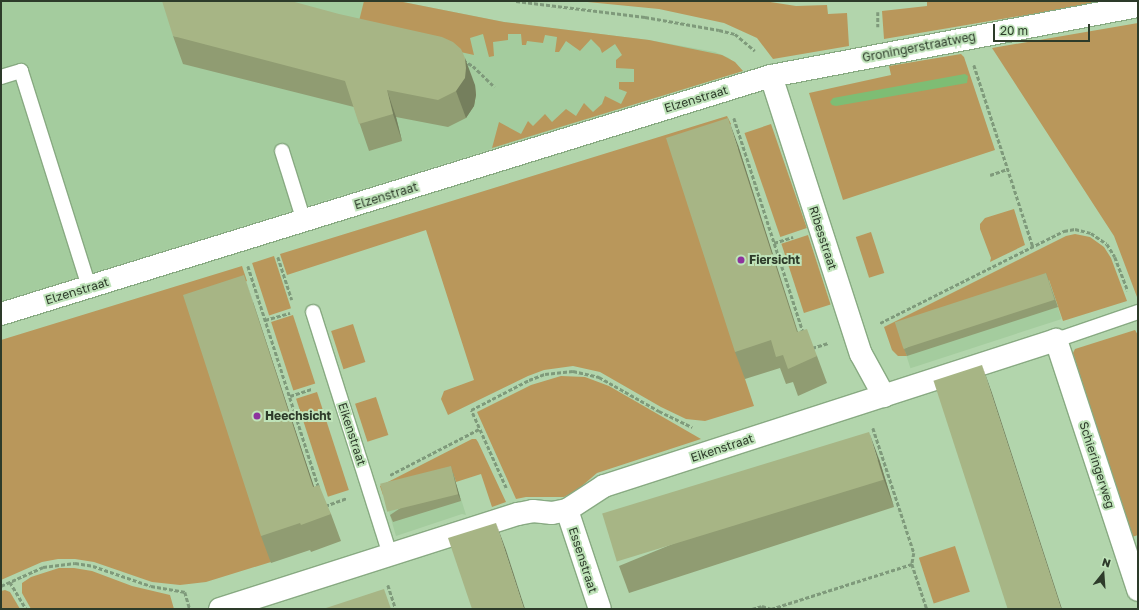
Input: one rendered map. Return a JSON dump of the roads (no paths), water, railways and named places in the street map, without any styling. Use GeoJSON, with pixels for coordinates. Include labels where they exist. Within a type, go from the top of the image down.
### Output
{"type":"FeatureCollection","features":[{"type":"Feature","properties":{"kind":"street","name":"Groningerstraatweg"},"geometry":{"type":"LineString","coordinates":[[771,76],[1138,6]]}},
{"type":"Feature","properties":{"kind":"street","name":"Elzenstraat"},"geometry":{"type":"LineString","coordinates":[[1,314],[771,76]]}},
{"type":"Feature","properties":{"kind":"street","name":"Ribesstraat"},"geometry":{"type":"LineString","coordinates":[[771,76],[875,399]]}},
{"type":"Feature","properties":{"kind":"street","name":"Eikenstraat"},"geometry":{"type":"LineString","coordinates":[[220,609],[518,514],[533,511],[552,513],[567,510],[604,486],[1056,340]]}},
{"type":"Feature","properties":{"kind":"street","name":"Schieringerweg"},"geometry":{"type":"LineString","coordinates":[[1056,340],[1138,590]]}},
{"type":"Feature","properties":{"kind":"street","name":"Essenstraat"},"geometry":{"type":"LineString","coordinates":[[567,510],[600,609]]}},
{"type":"Feature","properties":{"kind":"lane"},"geometry":{"type":"LineString","coordinates":[[1,77],[21,71],[89,287]]}},
{"type":"Feature","properties":{"kind":"lane"},"geometry":{"type":"LineString","coordinates":[[282,152],[304,221]]}},
{"type":"Feature","properties":{"kind":"lane","name":"Eikenstraat"},"geometry":{"type":"LineString","coordinates":[[313,312],[390,555]]}},
{"type":"Feature","properties":{"kind":"lane"},"geometry":{"type":"LineString","coordinates":[[1056,340],[1137,313]]}},
{"type":"Feature","properties":{"kind":"place","name":"Fiersicht"},"geometry":{"type":"Point","coordinates":[741,260]}},
{"type":"Feature","properties":{"kind":"place","name":"Heechsicht"},"geometry":{"type":"Point","coordinates":[257,416]}}]}
